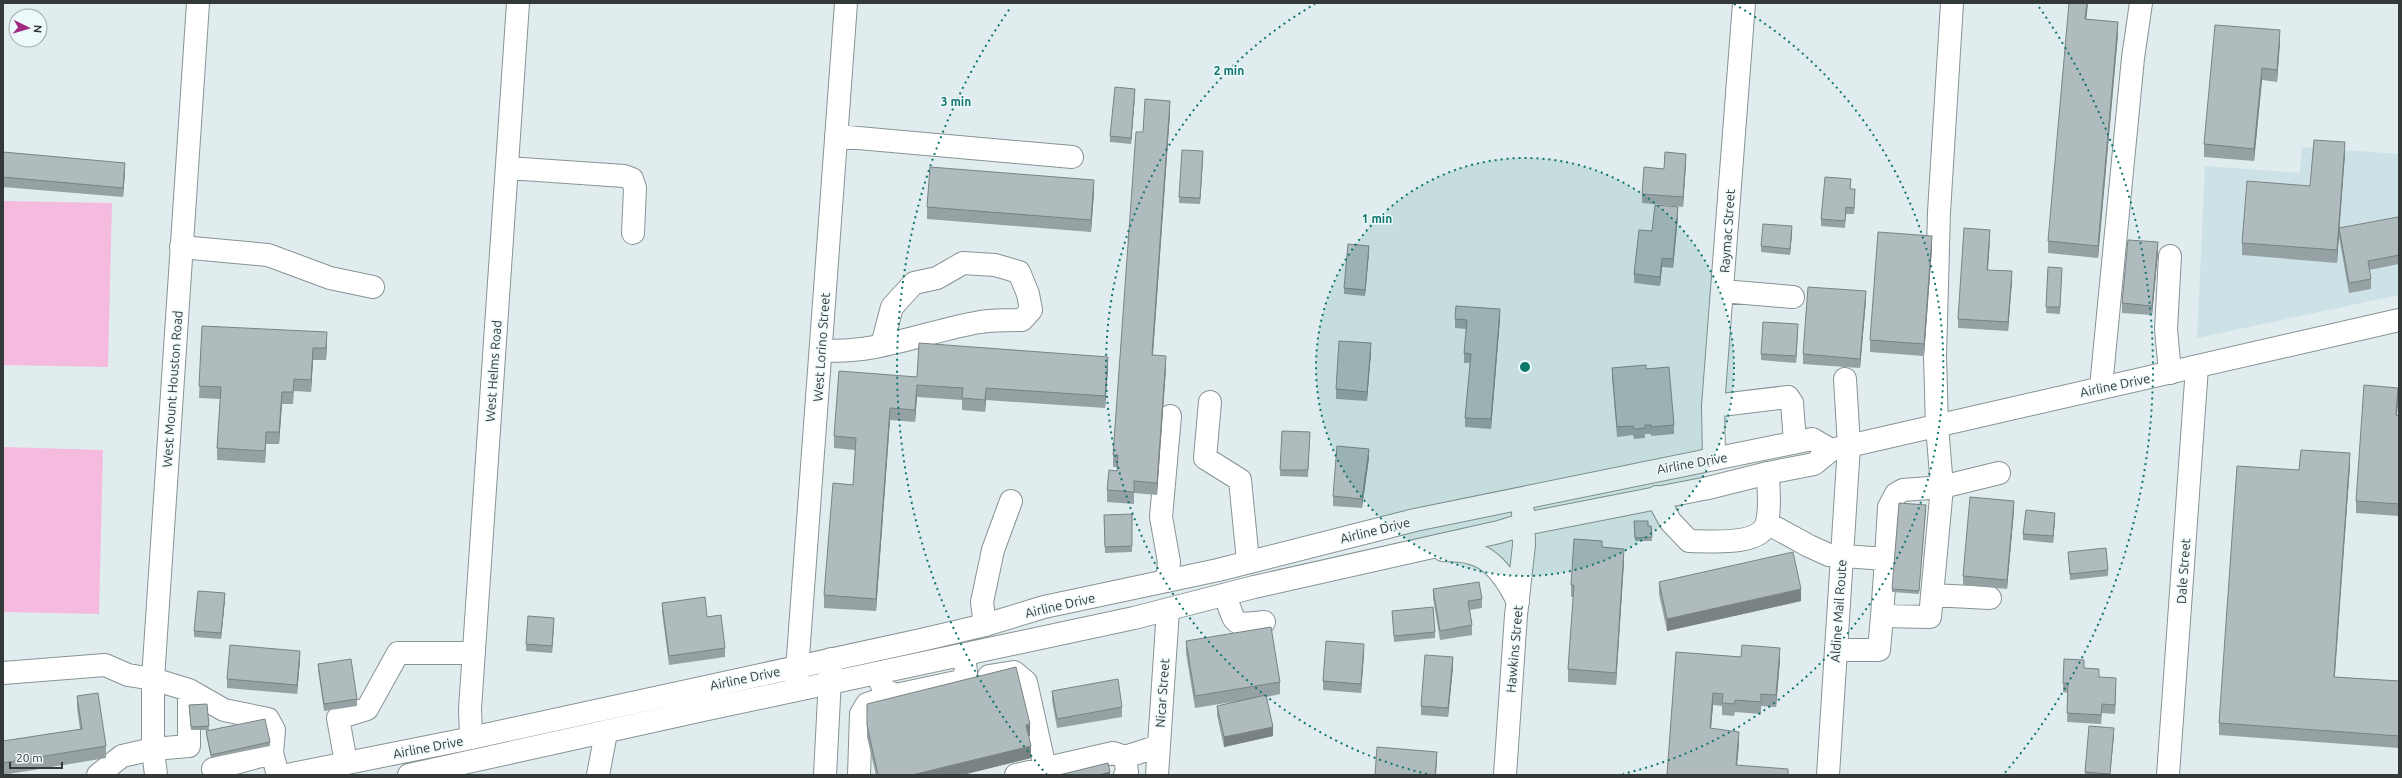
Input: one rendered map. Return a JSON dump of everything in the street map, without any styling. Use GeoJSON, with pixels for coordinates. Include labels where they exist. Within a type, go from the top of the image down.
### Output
{"type":"FeatureCollection","features":[{"type":"Feature","properties":{"kind":"main road","name":"West Mount Houston Road"},"geometry":{"type":"LineString","coordinates":[[156,775],[153,749],[153,679],[198,3]]}},
{"type":"Feature","properties":{"kind":"main road","name":"West Helms Road"},"geometry":{"type":"LineString","coordinates":[[471,738],[470,709],[518,3]]}},
{"type":"Feature","properties":{"kind":"main road","name":"West Lorino Street"},"geometry":{"type":"LineString","coordinates":[[796,691],[846,3]]}},
{"type":"Feature","properties":{"kind":"main road","name":"Raymac Street"},"geometry":{"type":"LineString","coordinates":[[1714,459],[1713,406],[1744,3]]}},
{"type":"Feature","properties":{"kind":"main road"},"geometry":{"type":"LineString","coordinates":[[1882,616],[1930,617],[1926,587],[1929,551],[1942,487],[1937,426],[1935,356],[1939,228],[1952,3]]}},
{"type":"Feature","properties":{"kind":"main road"},"geometry":{"type":"LineString","coordinates":[[2101,387],[2133,58],[2141,3]]}},
{"type":"Feature","properties":{"kind":"main road"},"geometry":{"type":"LineString","coordinates":[[836,136],[1072,157]]}},
{"type":"Feature","properties":{"kind":"main road"},"geometry":{"type":"LineString","coordinates":[[507,168],[624,176],[632,180],[636,188],[633,233]]}},
{"type":"Feature","properties":{"kind":"main road"},"geometry":{"type":"LineString","coordinates":[[181,247],[268,255],[330,278],[373,287]]}},
{"type":"Feature","properties":{"kind":"main road"},"geometry":{"type":"LineString","coordinates":[[2170,256],[2166,329],[2170,373]]}},
{"type":"Feature","properties":{"kind":"main road"},"geometry":{"type":"LineString","coordinates":[[821,350],[844,352],[882,345],[979,322],[1022,320],[1031,310],[1028,294],[1019,272],[995,265],[963,264],[937,278],[914,283],[892,307],[882,345]]}},
{"type":"Feature","properties":{"kind":"main road"},"geometry":{"type":"LineString","coordinates":[[1722,291],[1793,297]]}},
{"type":"Feature","properties":{"kind":"main road","name":"Airline Drive"},"geometry":{"type":"LineString","coordinates":[[409,775],[1168,610],[1421,548],[1499,532],[1525,524],[1708,488],[1768,472],[1814,464],[1840,448],[2101,387],[2197,367],[2399,320]]}},
{"type":"Feature","properties":{"kind":"main road","name":"Dale Street"},"geometry":{"type":"LineString","coordinates":[[2168,775],[2197,367]]}},
{"type":"Feature","properties":{"kind":"main road","name":"Aldine Mail Route"},"geometry":{"type":"LineString","coordinates":[[1828,775],[1842,557],[1840,448],[1845,379]]}},
{"type":"Feature","properties":{"kind":"main road"},"geometry":{"type":"LineString","coordinates":[[1713,406],[1788,397],[1792,402],[1795,442]]}},
{"type":"Feature","properties":{"kind":"main road"},"geometry":{"type":"LineString","coordinates":[[1210,402],[1205,458],[1240,480],[1248,561]]}},
{"type":"Feature","properties":{"kind":"main road"},"geometry":{"type":"LineString","coordinates":[[1167,581],[1169,562],[1161,518],[1170,416]]}},
{"type":"Feature","properties":{"kind":"main road","name":"Airline Drive"},"geometry":{"type":"LineString","coordinates":[[287,775],[471,738],[984,625],[1044,608],[1167,581],[1415,520],[1812,439],[1840,448]]}},
{"type":"Feature","properties":{"kind":"main road"},"geometry":{"type":"LineString","coordinates":[[1657,497],[1670,521],[1689,541],[1742,540],[1757,536],[1767,523],[1768,472]]}},
{"type":"Feature","properties":{"kind":"main road"},"geometry":{"type":"LineString","coordinates":[[1890,558],[1889,507],[1896,494],[1902,490],[1942,487],[1999,473]]}},
{"type":"Feature","properties":{"kind":"main road","name":"Hawkins Street"},"geometry":{"type":"LineString","coordinates":[[1505,775],[1525,524],[1521,499]]}},
{"type":"Feature","properties":{"kind":"main road"},"geometry":{"type":"LineString","coordinates":[[984,625],[982,602],[993,550],[1011,501]]}},
{"type":"Feature","properties":{"kind":"main road"},"geometry":{"type":"LineString","coordinates":[[1767,523],[1809,546],[1829,554],[1842,557],[1890,558]]}},
{"type":"Feature","properties":{"kind":"main road"},"geometry":{"type":"LineString","coordinates":[[1836,650],[1879,650],[1890,558],[1897,525]]}},
{"type":"Feature","properties":{"kind":"main road"},"geometry":{"type":"LineString","coordinates":[[1925,527],[1929,551]]}},
{"type":"Feature","properties":{"kind":"main road"},"geometry":{"type":"LineString","coordinates":[[1421,548],[1472,553],[1494,566],[1510,586],[1518,602]]}},
{"type":"Feature","properties":{"kind":"main road"},"geometry":{"type":"LineString","coordinates":[[1926,587],[1990,598]]}},
{"type":"Feature","properties":{"kind":"main road"},"geometry":{"type":"LineString","coordinates":[[1225,595],[1236,622],[1242,625],[1264,622]]}},
{"type":"Feature","properties":{"kind":"main road","name":"Nicar Street"},"geometry":{"type":"LineString","coordinates":[[1157,775],[1168,610]]}},
{"type":"Feature","properties":{"kind":"main road"},"geometry":{"type":"LineString","coordinates":[[346,763],[338,718],[367,709],[398,653],[474,653]]}},
{"type":"Feature","properties":{"kind":"main road"},"geometry":{"type":"LineString","coordinates":[[961,681],[966,672],[964,655]]}},
{"type":"Feature","properties":{"kind":"main road"},"geometry":{"type":"LineString","coordinates":[[825,775],[832,683],[832,659]]}},
{"type":"Feature","properties":{"kind":"main road"},"geometry":{"type":"LineString","coordinates":[[3,673],[105,665],[128,675],[153,679],[189,690],[224,710],[268,719],[274,730],[272,753],[278,775]]}},
{"type":"Feature","properties":{"kind":"main road"},"geometry":{"type":"LineString","coordinates":[[858,775],[861,714],[867,704],[896,695],[961,681],[1014,672],[1026,682],[1045,768]]}},
{"type":"Feature","properties":{"kind":"main road"},"geometry":{"type":"LineString","coordinates":[[877,674],[884,690],[896,695]]}},
{"type":"Feature","properties":{"kind":"main road"},"geometry":{"type":"LineString","coordinates":[[189,690],[189,746],[214,772],[272,753]]}},
{"type":"Feature","properties":{"kind":"main road"},"geometry":{"type":"LineString","coordinates":[[598,775],[606,733]]}},
{"type":"Feature","properties":{"kind":"main road"},"geometry":{"type":"LineString","coordinates":[[98,775],[122,756],[153,749],[189,746]]}},
{"type":"Feature","properties":{"kind":"main road"},"geometry":{"type":"LineString","coordinates":[[1016,775],[1113,753],[1125,766],[1159,746]]}},
{"type":"Feature","properties":{"kind":"shaded area"},"geometry":{"type":"Polygon","coordinates":[[[2302,147],[2399,154],[2399,295],[2197,338],[2205,166],[2300,173],[2302,147]]]}},
{"type":"Feature","properties":{"kind":"shaded area"},"geometry":{"type":"Polygon","coordinates":[[[3,201],[112,203],[108,367],[3,365],[3,201]]]}},
{"type":"Feature","properties":{"kind":"shaded area"},"geometry":{"type":"Polygon","coordinates":[[[3,447],[103,450],[99,614],[3,612],[3,447]]]}},
{"type":"Feature","properties":{"kind":"building"},"geometry":{"type":"Polygon","coordinates":[[[2069,3],[2087,3],[2085,19],[2118,22],[2098,246],[2048,241],[2069,3]]]}},
{"type":"Feature","properties":{"kind":"building"},"geometry":{"type":"Polygon","coordinates":[[[2215,25],[2280,30],[2277,70],[2262,68],[2254,149],[2204,144],[2215,25]]]}},
{"type":"Feature","properties":{"kind":"building"},"geometry":{"type":"Polygon","coordinates":[[[1115,87],[1135,89],[1131,138],[1110,136],[1115,87]]]}},
{"type":"Feature","properties":{"kind":"building"},"geometry":{"type":"Polygon","coordinates":[[[1145,99],[1170,101],[1152,355],[1166,356],[1157,483],[1134,481],[1134,492],[1107,490],[1109,470],[1117,471],[1118,455],[1113,455],[1136,132],[1143,132],[1145,99]]]}},
{"type":"Feature","properties":{"kind":"building"},"geometry":{"type":"Polygon","coordinates":[[[2314,140],[2345,142],[2337,250],[2242,243],[2247,181],[2310,186],[2314,140]]]}},
{"type":"Feature","properties":{"kind":"building"},"geometry":{"type":"Polygon","coordinates":[[[1182,150],[1203,151],[1200,198],[1179,197],[1182,150]]]}},
{"type":"Feature","properties":{"kind":"building"},"geometry":{"type":"Polygon","coordinates":[[[3,152],[125,163],[123,188],[3,177],[3,152]]]}},
{"type":"Feature","properties":{"kind":"building"},"geometry":{"type":"Polygon","coordinates":[[[1665,152],[1686,154],[1683,197],[1642,194],[1644,167],[1664,169],[1665,152]]]}},
{"type":"Feature","properties":{"kind":"building"},"geometry":{"type":"Polygon","coordinates":[[[930,167],[1094,180],[1091,220],[927,207],[930,167]]]}},
{"type":"Feature","properties":{"kind":"building"},"geometry":{"type":"Polygon","coordinates":[[[1825,177],[1851,179],[1850,189],[1855,189],[1854,208],[1846,207],[1845,221],[1821,219],[1825,177]]]}},
{"type":"Feature","properties":{"kind":"building"},"geometry":{"type":"Polygon","coordinates":[[[1655,205],[1678,207],[1673,259],[1662,258],[1660,277],[1634,274],[1639,230],[1652,231],[1655,205]]]}},
{"type":"Feature","properties":{"kind":"building"},"geometry":{"type":"Polygon","coordinates":[[[2398,217],[2399,255],[2368,261],[2371,279],[2349,283],[2339,228],[2398,217]]]}},
{"type":"Feature","properties":{"kind":"building"},"geometry":{"type":"Polygon","coordinates":[[[1763,224],[1792,226],[1790,249],[1761,246],[1763,224]]]}},
{"type":"Feature","properties":{"kind":"building"},"geometry":{"type":"Polygon","coordinates":[[[1964,228],[1990,230],[1987,270],[2012,271],[2008,322],[1958,319],[1964,228]]]}},
{"type":"Feature","properties":{"kind":"building"},"geometry":{"type":"Polygon","coordinates":[[[1878,232],[1932,236],[1924,344],[1870,340],[1878,232]]]}},
{"type":"Feature","properties":{"kind":"building"},"geometry":{"type":"Polygon","coordinates":[[[2128,240],[2158,242],[2152,306],[2122,303],[2128,240]]]}},
{"type":"Feature","properties":{"kind":"building"},"geometry":{"type":"Polygon","coordinates":[[[1348,244],[1369,246],[1365,290],[1344,288],[1348,244]]]}},
{"type":"Feature","properties":{"kind":"building"},"geometry":{"type":"Polygon","coordinates":[[[2048,267],[2062,268],[2060,307],[2046,307],[2048,267]]]}},
{"type":"Feature","properties":{"kind":"building"},"geometry":{"type":"Polygon","coordinates":[[[1808,287],[1866,291],[1860,359],[1803,354],[1808,287]]]}},
{"type":"Feature","properties":{"kind":"building"},"geometry":{"type":"Polygon","coordinates":[[[1456,306],[1500,309],[1491,419],[1465,418],[1471,354],[1464,353],[1467,320],[1455,319],[1456,306]]]}},
{"type":"Feature","properties":{"kind":"building"},"geometry":{"type":"Polygon","coordinates":[[[1763,322],[1798,324],[1796,356],[1761,354],[1763,322]]]}},
{"type":"Feature","properties":{"kind":"building"},"geometry":{"type":"Polygon","coordinates":[[[202,326],[327,332],[326,348],[313,348],[311,380],[294,379],[293,392],[282,392],[279,432],[266,432],[265,451],[217,448],[221,387],[199,386],[202,326]]]}},
{"type":"Feature","properties":{"kind":"building"},"geometry":{"type":"Polygon","coordinates":[[[1339,341],[1371,343],[1367,392],[1336,389],[1339,341]]]}},
{"type":"Feature","properties":{"kind":"building"},"geometry":{"type":"Polygon","coordinates":[[[919,343],[1108,357],[1105,396],[986,388],[985,400],[962,398],[963,388],[917,385],[915,410],[890,408],[876,599],[824,595],[833,483],[853,485],[856,438],[834,436],[839,371],[917,377],[919,343]]]}},
{"type":"Feature","properties":{"kind":"building"},"geometry":{"type":"Polygon","coordinates":[[[1646,365],[1646,369],[1669,367],[1674,425],[1651,427],[1651,425],[1645,425],[1645,428],[1634,429],[1633,426],[1617,427],[1612,368],[1646,365]]]}},
{"type":"Feature","properties":{"kind":"building"},"geometry":{"type":"Polygon","coordinates":[[[2364,385],[2398,388],[2396,415],[2399,416],[2399,504],[2356,501],[2364,385]]]}},
{"type":"Feature","properties":{"kind":"building"},"geometry":{"type":"Polygon","coordinates":[[[1282,431],[1310,432],[1308,470],[1280,470],[1282,431]]]}},
{"type":"Feature","properties":{"kind":"building"},"geometry":{"type":"Polygon","coordinates":[[[1337,446],[1369,449],[1362,499],[1333,496],[1337,446]]]}},
{"type":"Feature","properties":{"kind":"building"},"geometry":{"type":"Polygon","coordinates":[[[2301,450],[2350,453],[2334,677],[2399,681],[2399,736],[2219,723],[2237,466],[2299,470],[2301,450]]]}},
{"type":"Feature","properties":{"kind":"building"},"geometry":{"type":"Polygon","coordinates":[[[1970,497],[2014,501],[2007,580],[1963,576],[1970,497]]]}},
{"type":"Feature","properties":{"kind":"building"},"geometry":{"type":"Polygon","coordinates":[[[1899,503],[1926,505],[1919,591],[1892,589],[1899,503]]]}},
{"type":"Feature","properties":{"kind":"building"},"geometry":{"type":"Polygon","coordinates":[[[2026,510],[2055,513],[2053,536],[2023,534],[2026,510]]]}},
{"type":"Feature","properties":{"kind":"building"},"geometry":{"type":"Polygon","coordinates":[[[1132,514],[1132,546],[1105,547],[1104,515],[1132,514]]]}},
{"type":"Feature","properties":{"kind":"building"},"geometry":{"type":"Polygon","coordinates":[[[1634,521],[1648,521],[1648,526],[1651,526],[1652,537],[1635,538],[1634,521]]]}},
{"type":"Feature","properties":{"kind":"building"},"geometry":{"type":"Polygon","coordinates":[[[1574,539],[1602,541],[1602,547],[1624,549],[1616,673],[1568,669],[1574,585],[1571,585],[1574,539]]]}},
{"type":"Feature","properties":{"kind":"building"},"geometry":{"type":"Polygon","coordinates":[[[2106,548],[2108,570],[2070,574],[2068,552],[2106,548]]]}},
{"type":"Feature","properties":{"kind":"building"},"geometry":{"type":"Polygon","coordinates":[[[1793,552],[1801,589],[1667,619],[1659,582],[1793,552]]]}},
{"type":"Feature","properties":{"kind":"building"},"geometry":{"type":"Polygon","coordinates":[[[1479,582],[1482,599],[1468,601],[1472,625],[1440,631],[1433,589],[1479,582]]]}},
{"type":"Feature","properties":{"kind":"building"},"geometry":{"type":"Polygon","coordinates":[[[198,591],[225,593],[221,633],[194,631],[198,591]]]}},
{"type":"Feature","properties":{"kind":"building"},"geometry":{"type":"Polygon","coordinates":[[[705,597],[707,617],[721,615],[725,648],[669,656],[662,603],[705,597]]]}},
{"type":"Feature","properties":{"kind":"building"},"geometry":{"type":"Polygon","coordinates":[[[1433,607],[1435,632],[1394,636],[1392,611],[1433,607]]]}},
{"type":"Feature","properties":{"kind":"building"},"geometry":{"type":"Polygon","coordinates":[[[528,616],[554,618],[552,646],[526,644],[528,616]]]}},
{"type":"Feature","properties":{"kind":"building"},"geometry":{"type":"Polygon","coordinates":[[[1271,627],[1280,682],[1195,696],[1186,641],[1271,627]]]}},
{"type":"Feature","properties":{"kind":"building"},"geometry":{"type":"Polygon","coordinates":[[[1326,641],[1364,644],[1361,684],[1323,681],[1326,641]]]}},
{"type":"Feature","properties":{"kind":"building"},"geometry":{"type":"Polygon","coordinates":[[[230,645],[300,651],[297,685],[227,679],[230,645]]]}},
{"type":"Feature","properties":{"kind":"building"},"geometry":{"type":"Polygon","coordinates":[[[1742,645],[1780,648],[1776,695],[1761,694],[1761,702],[1735,700],[1734,704],[1722,703],[1723,694],[1713,693],[1710,728],[1739,732],[1736,765],[1788,769],[1788,775],[1667,775],[1676,652],[1741,657],[1742,645]]]}},
{"type":"Feature","properties":{"kind":"building"},"geometry":{"type":"Polygon","coordinates":[[[1425,655],[1453,657],[1448,708],[1421,706],[1425,655]]]}},
{"type":"Feature","properties":{"kind":"building"},"geometry":{"type":"Polygon","coordinates":[[[351,659],[357,699],[324,704],[318,664],[351,659]]]}},
{"type":"Feature","properties":{"kind":"building"},"geometry":{"type":"Polygon","coordinates":[[[2064,659],[2084,660],[2084,668],[2099,669],[2099,677],[2116,678],[2115,705],[2102,704],[2101,715],[2067,713],[2068,683],[2063,683],[2064,659]]]}},
{"type":"Feature","properties":{"kind":"building"},"geometry":{"type":"Polygon","coordinates":[[[1016,667],[1030,724],[1026,725],[1031,746],[912,775],[878,775],[867,725],[867,704],[1016,667]]]}},
{"type":"Feature","properties":{"kind":"building"},"geometry":{"type":"Polygon","coordinates":[[[1118,679],[1122,707],[1057,719],[1052,691],[1118,679]]]}},
{"type":"Feature","properties":{"kind":"building"},"geometry":{"type":"Polygon","coordinates":[[[98,693],[106,746],[3,763],[3,741],[82,729],[77,696],[98,693]]]}},
{"type":"Feature","properties":{"kind":"building"},"geometry":{"type":"Polygon","coordinates":[[[1266,695],[1273,727],[1224,737],[1217,706],[1266,695]]]}},
{"type":"Feature","properties":{"kind":"building"},"geometry":{"type":"Polygon","coordinates":[[[207,704],[209,726],[191,727],[189,705],[207,704]]]}},
{"type":"Feature","properties":{"kind":"building"},"geometry":{"type":"Polygon","coordinates":[[[265,719],[270,742],[211,755],[206,731],[265,719]]]}},
{"type":"Feature","properties":{"kind":"building"},"geometry":{"type":"Polygon","coordinates":[[[2089,726],[2114,728],[2110,774],[2085,772],[2089,726]]]}},
{"type":"Feature","properties":{"kind":"building"},"geometry":{"type":"Polygon","coordinates":[[[1377,747],[1437,752],[1435,775],[1375,775],[1377,747]]]}},
{"type":"Feature","properties":{"kind":"building"},"geometry":{"type":"Polygon","coordinates":[[[1108,763],[1110,772],[1099,775],[1059,775],[1108,763]]]}}]}
